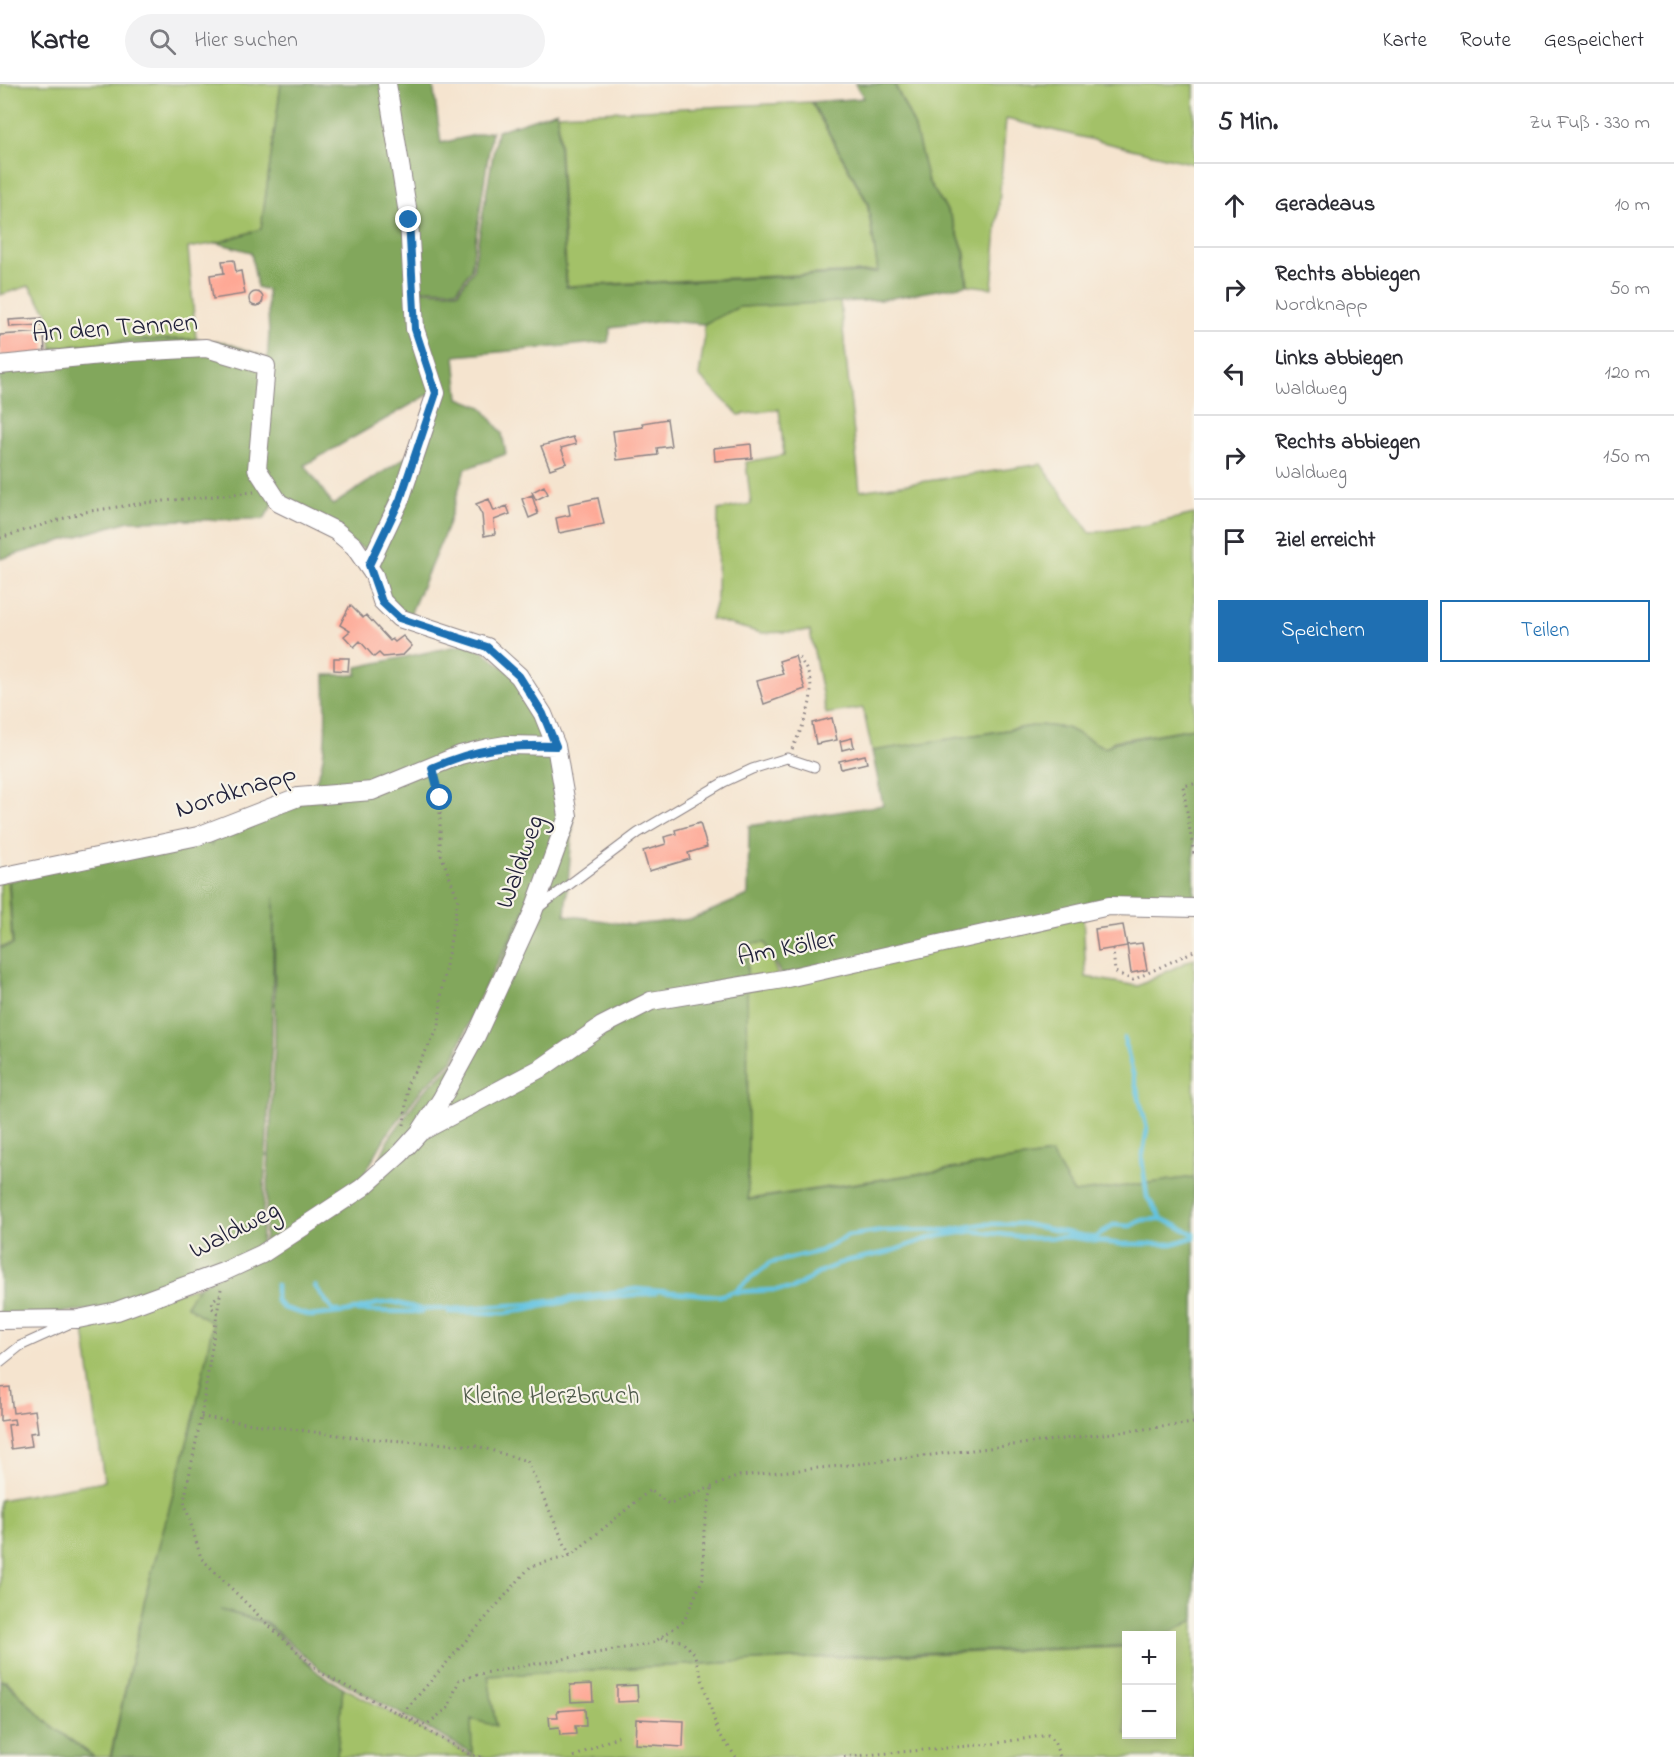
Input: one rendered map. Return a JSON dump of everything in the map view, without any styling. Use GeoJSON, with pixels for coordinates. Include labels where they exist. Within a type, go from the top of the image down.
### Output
{"type":"FeatureCollection","features":[{"type":"Feature","properties":{"kind":"street"},"geometry":{"type":"LineString","coordinates":[[369,565],[400,500],[436,393],[415,329],[409,220],[387,84]]}},
{"type":"Feature","properties":{"kind":"street","name":"An den Tannen"},"geometry":{"type":"LineString","coordinates":[[0,365],[131,352],[206,348],[266,366],[257,469],[279,503],[346,538],[369,565]]}},
{"type":"Feature","properties":{"kind":"street","name":"Waldweg"},"geometry":{"type":"LineString","coordinates":[[0,1320],[78,1319],[128,1307],[223,1272],[262,1254],[362,1188],[401,1153],[420,1132],[476,1036],[533,912],[568,816],[556,746],[543,714],[519,676],[487,647],[399,618],[382,602],[369,565]]}},
{"type":"Feature","properties":{"kind":"street","name":"Nordknapp"},"geometry":{"type":"LineString","coordinates":[[0,877],[198,836],[298,797],[372,791],[460,755],[488,748],[506,745],[556,746]]}},
{"type":"Feature","properties":{"kind":"street","name":"Am Köller"},"geometry":{"type":"LineString","coordinates":[[420,1132],[534,1072],[602,1026],[651,1001],[783,979],[1109,906],[1194,908]]}},
{"type":"Feature","properties":{"kind":"lane"},"geometry":{"type":"LineString","coordinates":[[533,912],[573,884],[598,860],[681,806],[752,769],[788,758],[814,767]]}},
{"type":"Feature","properties":{"kind":"lane"},"geometry":{"type":"LineString","coordinates":[[0,1362],[20,1346],[66,1328],[78,1319]]}},
{"type":"Feature","properties":{"kind":"path"},"geometry":{"type":"LineString","coordinates":[[0,538],[84,512],[270,488]]}},
{"type":"Feature","properties":{"kind":"path"},"geometry":{"type":"LineString","coordinates":[[788,758],[814,687],[806,664],[796,655]]}},
{"type":"Feature","properties":{"kind":"path"},"geometry":{"type":"LineString","coordinates":[[401,1153],[408,1083],[439,1027],[442,988],[458,899],[440,852],[440,798],[432,768]]}},
{"type":"Feature","properties":{"kind":"path"},"geometry":{"type":"LineString","coordinates":[[1194,784],[1183,786],[1194,856]]}},
{"type":"Feature","properties":{"kind":"path"},"geometry":{"type":"LineString","coordinates":[[1113,949],[1115,972],[1134,980],[1194,951]]}},
{"type":"Feature","properties":{"kind":"path"},"geometry":{"type":"LineString","coordinates":[[218,1313],[212,1308],[213,1300],[220,1295]]}},
{"type":"Feature","properties":{"kind":"path"},"geometry":{"type":"LineString","coordinates":[[219,1306],[201,1417],[184,1501],[201,1558],[266,1623],[321,1673],[469,1754],[481,1757]]}},
{"type":"Feature","properties":{"kind":"path"},"geometry":{"type":"LineString","coordinates":[[201,1417],[360,1438],[477,1446],[528,1461],[570,1556]]}},
{"type":"Feature","properties":{"kind":"path"},"geometry":{"type":"LineString","coordinates":[[401,1715],[531,1566],[570,1556],[650,1490],[669,1504],[739,1476],[849,1466],[1194,1423]]}},
{"type":"Feature","properties":{"kind":"path"},"geometry":{"type":"LineString","coordinates":[[401,1715],[426,1725],[448,1708],[459,1680],[653,1642],[684,1621],[703,1578],[704,1529],[712,1487]]}},
{"type":"Feature","properties":{"kind":"path"},"geometry":{"type":"LineString","coordinates":[[660,1638],[681,1641],[694,1653],[718,1732],[736,1757]]}},
{"type":"Feature","properties":{"kind":"path"},"geometry":{"type":"LineString","coordinates":[[844,1757],[991,1744],[1048,1735],[1060,1757]]}},
{"type":"Feature","properties":{"kind":"path"},"geometry":{"type":"LineString","coordinates":[[574,1757],[618,1736]]}},
{"type":"Feature","properties":{"kind":"green space"},"geometry":{"type":"Polygon","coordinates":[[[0,84],[281,84],[261,229],[217,243],[188,248],[196,339],[128,340],[52,348],[47,312],[29,286],[0,295],[0,84]]]}},
{"type":"Feature","properties":{"kind":"green space"},"geometry":{"type":"Polygon","coordinates":[[[281,84],[384,84],[433,392],[305,465],[333,505],[415,451],[370,553],[295,508],[260,468],[269,334],[267,290],[257,287],[251,252],[217,243],[261,229],[281,84]]]}},
{"type":"Feature","properties":{"kind":"green space"},"geometry":{"type":"Polygon","coordinates":[[[390,84],[433,84],[441,143],[492,131],[471,270],[457,290],[417,289],[390,84]]]}},
{"type":"Feature","properties":{"kind":"green space"},"geometry":{"type":"Polygon","coordinates":[[[855,84],[894,84],[914,125],[928,181],[950,215],[964,251],[967,285],[880,300],[739,307],[704,324],[664,321],[611,328],[608,342],[455,356],[459,398],[482,407],[502,433],[506,454],[465,469],[447,528],[408,619],[392,608],[378,566],[440,393],[421,329],[417,291],[458,292],[473,271],[497,131],[557,111],[566,287],[878,272],[868,203],[812,102],[864,98],[855,84]]]}},
{"type":"Feature","properties":{"kind":"green space"},"geometry":{"type":"Polygon","coordinates":[[[895,84],[1194,84],[1194,164],[1006,119],[992,288],[968,285],[965,252],[950,215],[928,181],[914,125],[895,84]]]}},
{"type":"Feature","properties":{"kind":"green space"},"geometry":{"type":"Polygon","coordinates":[[[811,102],[867,203],[878,271],[567,286],[558,114],[811,102]]]}},
{"type":"Feature","properties":{"kind":"green space"},"geometry":{"type":"Polygon","coordinates":[[[840,301],[860,491],[1041,464],[1090,533],[1147,525],[1194,514],[1194,728],[1114,741],[1105,748],[1067,728],[1039,725],[872,751],[863,708],[826,714],[810,631],[761,633],[711,619],[717,598],[718,510],[751,504],[746,462],[784,455],[779,409],[739,415],[699,376],[704,324],[739,307],[840,301]]]}},
{"type":"Feature","properties":{"kind":"green space"},"geometry":{"type":"Polygon","coordinates":[[[196,339],[224,342],[263,356],[255,470],[274,502],[264,519],[129,521],[0,559],[0,373],[51,362],[52,348],[128,340],[196,339]]]}},
{"type":"Feature","properties":{"kind":"green space","name":"Kleine Herzbruch"},"geometry":{"type":"Polygon","coordinates":[[[466,644],[483,651],[517,678],[541,716],[574,815],[565,915],[631,925],[692,919],[748,895],[749,826],[883,805],[872,751],[1039,725],[1067,728],[1105,748],[1115,742],[1194,728],[1194,904],[1108,901],[781,975],[765,943],[747,944],[748,1200],[1051,1154],[1074,1193],[1194,1177],[1194,1620],[1173,1631],[1122,1631],[1122,1646],[861,1655],[488,1676],[496,1726],[471,1719],[472,1753],[322,1671],[266,1622],[221,1610],[265,1623],[320,1674],[343,1687],[337,1757],[111,1757],[147,1590],[194,1417],[211,1332],[212,1323],[186,1305],[199,1286],[365,1192],[388,1140],[422,1093],[455,1062],[525,909],[480,997],[453,1060],[421,1090],[386,1136],[359,1184],[264,1248],[275,1043],[274,897],[272,1042],[261,1249],[116,1308],[0,1317],[0,948],[13,945],[9,881],[211,834],[211,847],[213,834],[309,789],[316,780],[324,752],[325,675],[357,675],[357,667],[466,644]]]}},
{"type":"Feature","properties":{"kind":"green space"},"geometry":{"type":"Polygon","coordinates":[[[8,881],[12,944],[0,947],[0,882],[8,881]]]}},
{"type":"Feature","properties":{"kind":"green space"},"geometry":{"type":"Polygon","coordinates":[[[1083,913],[1086,977],[1138,986],[1194,958],[1194,1177],[1074,1193],[1051,1154],[748,1199],[747,943],[765,943],[781,983],[1083,913]]]}},
{"type":"Feature","properties":{"kind":"green space"},"geometry":{"type":"Polygon","coordinates":[[[199,1286],[186,1305],[213,1324],[194,1417],[147,1590],[110,1757],[95,1757],[49,1724],[6,1680],[0,1680],[0,1500],[104,1481],[83,1322],[199,1286]]]}},
{"type":"Feature","properties":{"kind":"green space"},"geometry":{"type":"Polygon","coordinates":[[[1194,1620],[1194,1757],[337,1757],[343,1687],[472,1756],[471,1719],[496,1725],[488,1676],[813,1658],[1122,1647],[1122,1739],[1176,1739],[1176,1631],[1173,1631],[1194,1620]]]}},
{"type":"Feature","properties":{"kind":"green space"},"geometry":{"type":"Polygon","coordinates":[[[0,1681],[5,1681],[49,1724],[94,1757],[0,1757],[0,1681]]]}},
{"type":"Feature","properties":{"kind":"building"},"geometry":{"type":"Polygon","coordinates":[[[234,260],[236,272],[241,271],[245,294],[213,299],[210,275],[224,273],[222,261],[234,260]]]}},
{"type":"Feature","properties":{"kind":"building"},"geometry":{"type":"Polygon","coordinates":[[[253,292],[259,292],[263,299],[259,306],[253,306],[249,302],[249,296],[253,292]]]}},
{"type":"Feature","properties":{"kind":"building"},"geometry":{"type":"Polygon","coordinates":[[[41,318],[42,325],[10,327],[9,320],[41,318]]]}},
{"type":"Feature","properties":{"kind":"building"},"geometry":{"type":"Polygon","coordinates":[[[44,332],[45,354],[0,356],[0,335],[44,332]]]}},
{"type":"Feature","properties":{"kind":"building"},"geometry":{"type":"Polygon","coordinates":[[[667,419],[671,446],[657,448],[658,455],[617,460],[613,431],[643,427],[642,423],[667,419]]]}},
{"type":"Feature","properties":{"kind":"building"},"geometry":{"type":"Polygon","coordinates":[[[573,437],[576,444],[561,448],[567,463],[550,469],[541,446],[573,437]]]}},
{"type":"Feature","properties":{"kind":"building"},"geometry":{"type":"Polygon","coordinates":[[[751,444],[752,458],[715,461],[714,448],[751,444]]]}},
{"type":"Feature","properties":{"kind":"building"},"geometry":{"type":"Polygon","coordinates":[[[544,486],[548,494],[536,500],[532,492],[544,486]]]}},
{"type":"Feature","properties":{"kind":"building"},"geometry":{"type":"Polygon","coordinates":[[[532,495],[538,514],[529,518],[522,499],[532,495]]]}},
{"type":"Feature","properties":{"kind":"building"},"geometry":{"type":"Polygon","coordinates":[[[598,498],[604,524],[559,533],[556,518],[570,515],[568,504],[598,498]]]}},
{"type":"Feature","properties":{"kind":"building"},"geometry":{"type":"Polygon","coordinates":[[[489,499],[494,511],[507,506],[510,514],[494,520],[495,534],[484,536],[482,515],[476,504],[489,499]]]}},
{"type":"Feature","properties":{"kind":"building"},"geometry":{"type":"Polygon","coordinates":[[[350,605],[363,618],[366,615],[390,641],[392,639],[395,642],[403,636],[412,646],[403,655],[383,657],[379,653],[374,657],[360,641],[354,647],[344,636],[350,631],[340,625],[350,605]]]}},
{"type":"Feature","properties":{"kind":"building"},"geometry":{"type":"Polygon","coordinates":[[[795,656],[805,689],[764,704],[757,681],[783,674],[779,661],[795,656]]]}},
{"type":"Feature","properties":{"kind":"building"},"geometry":{"type":"Polygon","coordinates":[[[334,658],[349,658],[348,671],[334,670],[334,658]]]}},
{"type":"Feature","properties":{"kind":"building"},"geometry":{"type":"Polygon","coordinates":[[[832,718],[837,740],[816,744],[812,723],[832,718]]]}},
{"type":"Feature","properties":{"kind":"building"},"geometry":{"type":"Polygon","coordinates":[[[852,738],[854,747],[842,750],[840,741],[852,738]]]}},
{"type":"Feature","properties":{"kind":"building"},"geometry":{"type":"Polygon","coordinates":[[[865,755],[867,763],[841,769],[839,761],[865,755]]]}},
{"type":"Feature","properties":{"kind":"building"},"geometry":{"type":"Polygon","coordinates":[[[700,823],[707,847],[688,853],[690,859],[649,871],[643,851],[666,844],[664,837],[676,834],[675,830],[700,823]]]}},
{"type":"Feature","properties":{"kind":"building"},"geometry":{"type":"Polygon","coordinates":[[[1123,925],[1127,946],[1098,951],[1095,929],[1123,925]]]}},
{"type":"Feature","properties":{"kind":"building"},"geometry":{"type":"Polygon","coordinates":[[[1142,943],[1147,970],[1131,973],[1127,945],[1142,943]]]}},
{"type":"Feature","properties":{"kind":"building"},"geometry":{"type":"Polygon","coordinates":[[[10,1387],[13,1413],[35,1410],[38,1432],[30,1433],[32,1446],[11,1449],[8,1425],[15,1424],[14,1419],[0,1421],[0,1388],[10,1387]]]}},
{"type":"Feature","properties":{"kind":"building"},"geometry":{"type":"Polygon","coordinates":[[[592,1684],[593,1701],[571,1702],[570,1685],[592,1684]]]}},
{"type":"Feature","properties":{"kind":"building"},"geometry":{"type":"Polygon","coordinates":[[[637,1685],[638,1701],[617,1702],[617,1686],[637,1685]]]}},
{"type":"Feature","properties":{"kind":"building"},"geometry":{"type":"Polygon","coordinates":[[[585,1709],[586,1726],[575,1726],[576,1734],[560,1735],[559,1727],[550,1728],[549,1717],[558,1717],[557,1711],[585,1709]]]}},
{"type":"Feature","properties":{"kind":"building"},"geometry":{"type":"Polygon","coordinates":[[[636,1719],[684,1721],[683,1747],[635,1744],[636,1719]]]}},
{"type":"Feature","properties":{"kind":"waterway"},"geometry":{"type":"LineString","coordinates":[[1124,1038],[1147,1129],[1142,1159],[1147,1197],[1162,1219]]}},
{"type":"Feature","properties":{"kind":"waterway"},"geometry":{"type":"LineString","coordinates":[[276,1285],[276,1300],[283,1308],[311,1316],[347,1312],[393,1302],[420,1309],[454,1309],[528,1304],[636,1289],[719,1296],[735,1291],[770,1263],[820,1251],[847,1236],[883,1231],[951,1230],[983,1224],[1023,1224],[1095,1238],[1113,1225],[1131,1226],[1142,1220],[1162,1219],[1194,1234]]}},
{"type":"Feature","properties":{"kind":"waterway"},"geometry":{"type":"LineString","coordinates":[[735,1292],[792,1289],[824,1270],[846,1261],[889,1252],[932,1237],[973,1231],[1033,1238],[1070,1237],[1119,1244],[1172,1244],[1194,1237]]}},
{"type":"Feature","properties":{"kind":"waterway"},"geometry":{"type":"LineString","coordinates":[[315,1286],[333,1311],[338,1311]]}},
{"type":"Feature","properties":{"kind":"waterway"},"geometry":{"type":"LineString","coordinates":[[449,1312],[505,1313],[576,1300],[655,1293]]}},
{"type":"Feature","properties":{"kind":"waterway"},"geometry":{"type":"LineString","coordinates":[[356,1311],[422,1312]]}},
{"type":"Feature","properties":{"kind":"route"},"geometry":{"type":"LineString","coordinates":[[409,220],[415,329],[436,393],[400,500],[369,565],[374,575],[377,593],[388,610],[411,623],[487,647],[519,676],[543,714],[556,746],[506,745],[460,755],[432,768],[440,798]]}}]}
